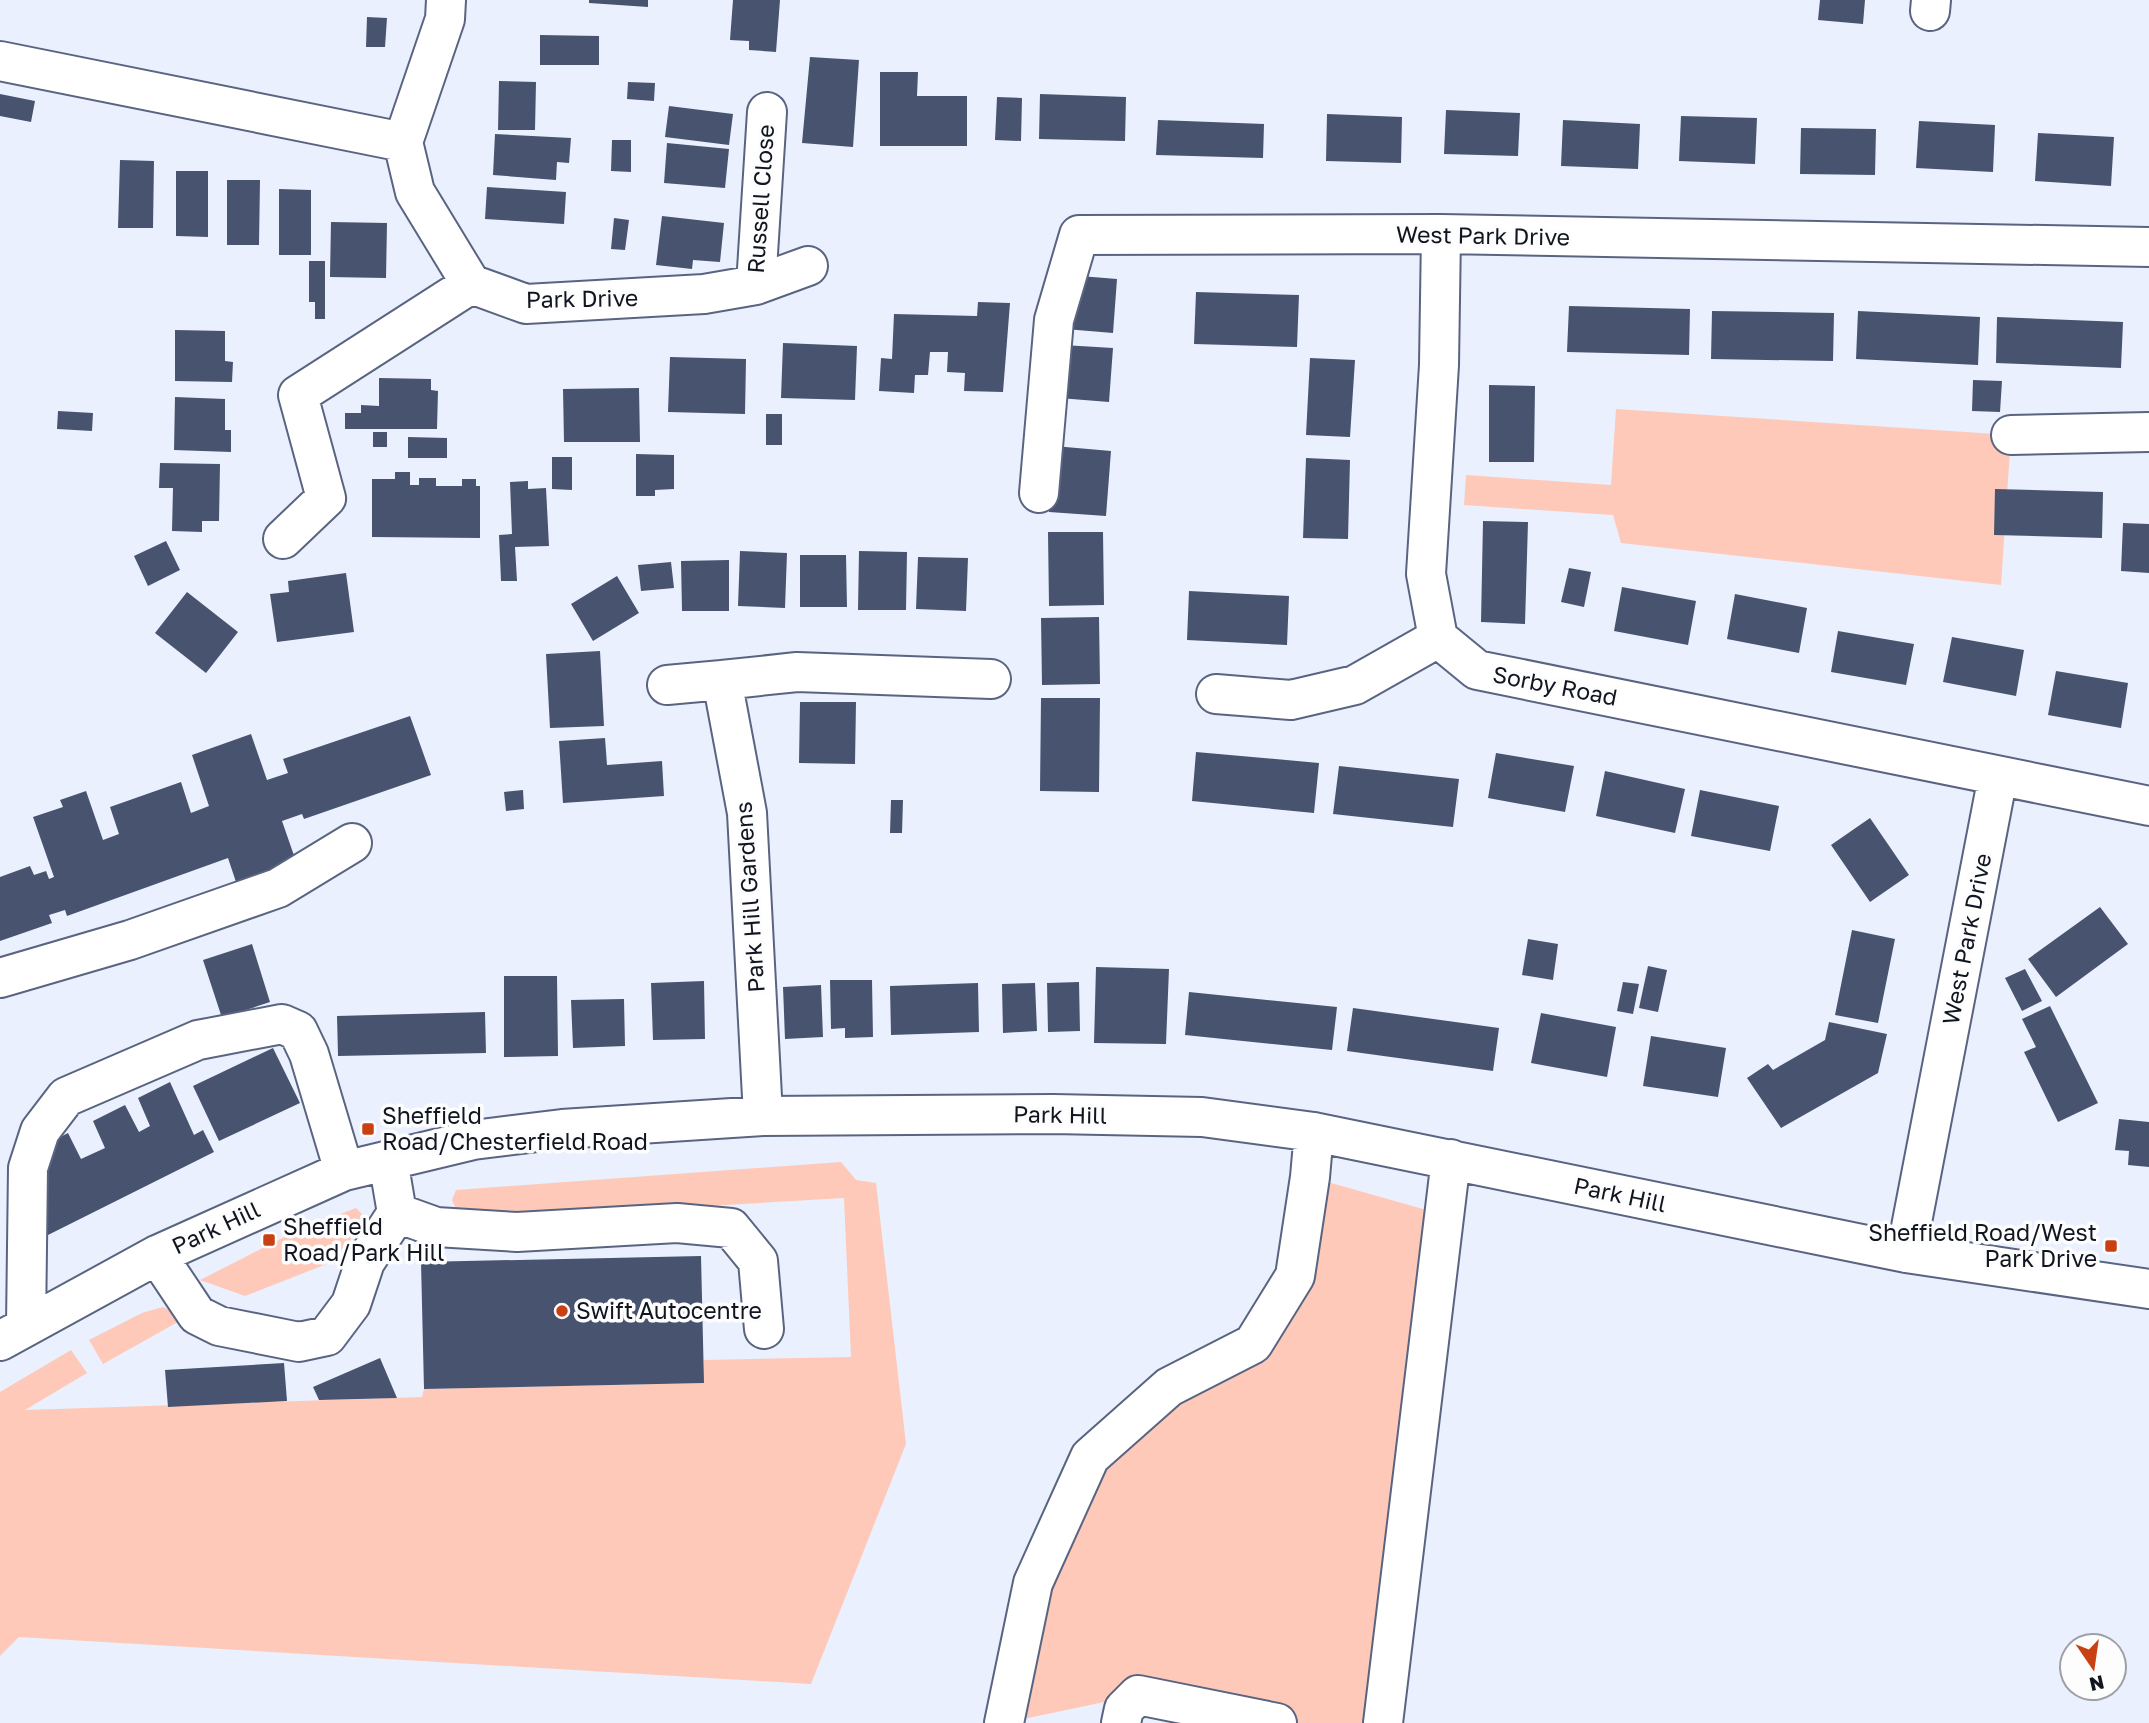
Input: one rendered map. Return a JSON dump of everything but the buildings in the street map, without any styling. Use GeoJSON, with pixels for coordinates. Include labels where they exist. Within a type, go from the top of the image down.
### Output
{"type":"FeatureCollection","features":[{"type":"Feature","properties":{"kind":"street"},"geometry":{"type":"LineString","coordinates":[[282,539],[326,498],[298,395],[471,284],[415,192],[404,142],[445,19],[446,0]]}},
{"type":"Feature","properties":{"kind":"street"},"geometry":{"type":"LineString","coordinates":[[0,61],[404,142]]}},
{"type":"Feature","properties":{"kind":"street","name":"Russell Close"},"geometry":{"type":"LineString","coordinates":[[755,285],[767,112]]}},
{"type":"Feature","properties":{"kind":"street","name":"West Park Drive"},"geometry":{"type":"LineString","coordinates":[[1039,493],[1054,320],[1079,234],[1441,234],[2149,247]]}},
{"type":"Feature","properties":{"kind":"street"},"geometry":{"type":"LineString","coordinates":[[1216,694],[1291,700],[1355,685],[1438,638],[1426,574],[1440,365],[1441,234]]}},
{"type":"Feature","properties":{"kind":"street","name":"Park Drive"},"geometry":{"type":"LineString","coordinates":[[471,284],[526,304],[704,294],[755,285],[808,266]]}},
{"type":"Feature","properties":{"kind":"street"},"geometry":{"type":"LineString","coordinates":[[2011,435],[2149,432]]}},
{"type":"Feature","properties":{"kind":"street","name":"Sorby Road"},"geometry":{"type":"LineString","coordinates":[[1438,638],[1477,670],[1998,776]]}},
{"type":"Feature","properties":{"kind":"street"},"geometry":{"type":"LineString","coordinates":[[667,685],[797,672],[991,679]]}},
{"type":"Feature","properties":{"kind":"street","name":"Park Hill Gardens"},"geometry":{"type":"LineString","coordinates":[[722,680],[747,813],[763,1116]]}},
{"type":"Feature","properties":{"kind":"street"},"geometry":{"type":"LineString","coordinates":[[1998,776],[2149,806]]}},
{"type":"Feature","properties":{"kind":"street","name":"West Park Drive"},"geometry":{"type":"LineString","coordinates":[[1906,1253],[1998,776]]}},
{"type":"Feature","properties":{"kind":"street"},"geometry":{"type":"LineString","coordinates":[[0,978],[130,940],[278,888],[352,843]]}},
{"type":"Feature","properties":{"kind":"street"},"geometry":{"type":"LineString","coordinates":[[13,1334],[28,1168],[40,1131],[66,1097],[198,1040],[282,1024],[298,1031],[309,1054],[344,1171]]}},
{"type":"Feature","properties":{"kind":"street","name":"Park Hill"},"geometry":{"type":"LineString","coordinates":[[13,1334],[157,1255],[344,1171],[473,1140],[562,1129],[763,1116],[1053,1114],[1202,1117],[1314,1132],[1906,1253],[2149,1289]]}},
{"type":"Feature","properties":{"kind":"street"},"geometry":{"type":"LineString","coordinates":[[1004,1723],[1033,1583],[1090,1457],[1169,1387],[1253,1344],[1295,1276],[1314,1132]]}},
{"type":"Feature","properties":{"kind":"street"},"geometry":{"type":"LineString","coordinates":[[1383,1723],[1451,1159]]}},
{"type":"Feature","properties":{"kind":"street"},"geometry":{"type":"LineString","coordinates":[[157,1255],[197,1315],[219,1326],[299,1342],[327,1336],[351,1304],[365,1262],[397,1213],[388,1160]]}},
{"type":"Feature","properties":{"kind":"street"},"geometry":{"type":"LineString","coordinates":[[397,1213],[436,1227],[517,1232],[677,1223],[731,1228],[758,1261],[764,1329]]}},
{"type":"Feature","properties":{"kind":"street"},"geometry":{"type":"LineString","coordinates":[[1121,1723],[1124,1709],[1138,1695],[1277,1723]]}},
{"type":"Feature","properties":{"kind":"shaded area"},"geometry":{"type":"Polygon","coordinates":[[[1616,409],[2011,435],[2001,585],[1621,543],[1613,515],[1464,505],[1466,475],[1611,485],[1616,409]]]}},
{"type":"Feature","properties":{"kind":"shaded area"},"geometry":{"type":"Polygon","coordinates":[[[841,1162],[856,1180],[876,1183],[906,1444],[811,1684],[19,1637],[0,1656],[0,1392],[71,1350],[87,1373],[25,1410],[422,1397],[424,1389],[703,1383],[704,1360],[851,1357],[844,1198],[469,1220],[459,1215],[452,1200],[456,1190],[841,1162]]]}},
{"type":"Feature","properties":{"kind":"shaded area"},"geometry":{"type":"Polygon","coordinates":[[[1310,1177],[1444,1215],[1383,1723],[1277,1723],[1138,1695],[1004,1723],[1090,1457],[1253,1344],[1310,1177]]]}},
{"type":"Feature","properties":{"kind":"shaded area"},"geometry":{"type":"Polygon","coordinates":[[[356,1208],[362,1214],[342,1258],[245,1296],[200,1280],[296,1231],[356,1208]]]}},
{"type":"Feature","properties":{"kind":"shaded area"},"geometry":{"type":"Polygon","coordinates":[[[163,1307],[185,1318],[103,1364],[89,1340],[142,1313],[163,1307]]]}},
{"type":"Feature","properties":{"kind":"place","name":"Sheffield Road/Chesterfield Road"},"geometry":{"type":"Point","coordinates":[368,1129]}},
{"type":"Feature","properties":{"kind":"place","name":"Sheffield Road/Park Hill"},"geometry":{"type":"Point","coordinates":[269,1240]}},
{"type":"Feature","properties":{"kind":"place","name":"Sheffield Road/West Park Drive"},"geometry":{"type":"Point","coordinates":[2111,1246]}},
{"type":"Feature","properties":{"kind":"place","name":"Swift Autocentre"},"geometry":{"type":"Point","coordinates":[562,1311]}}]}
